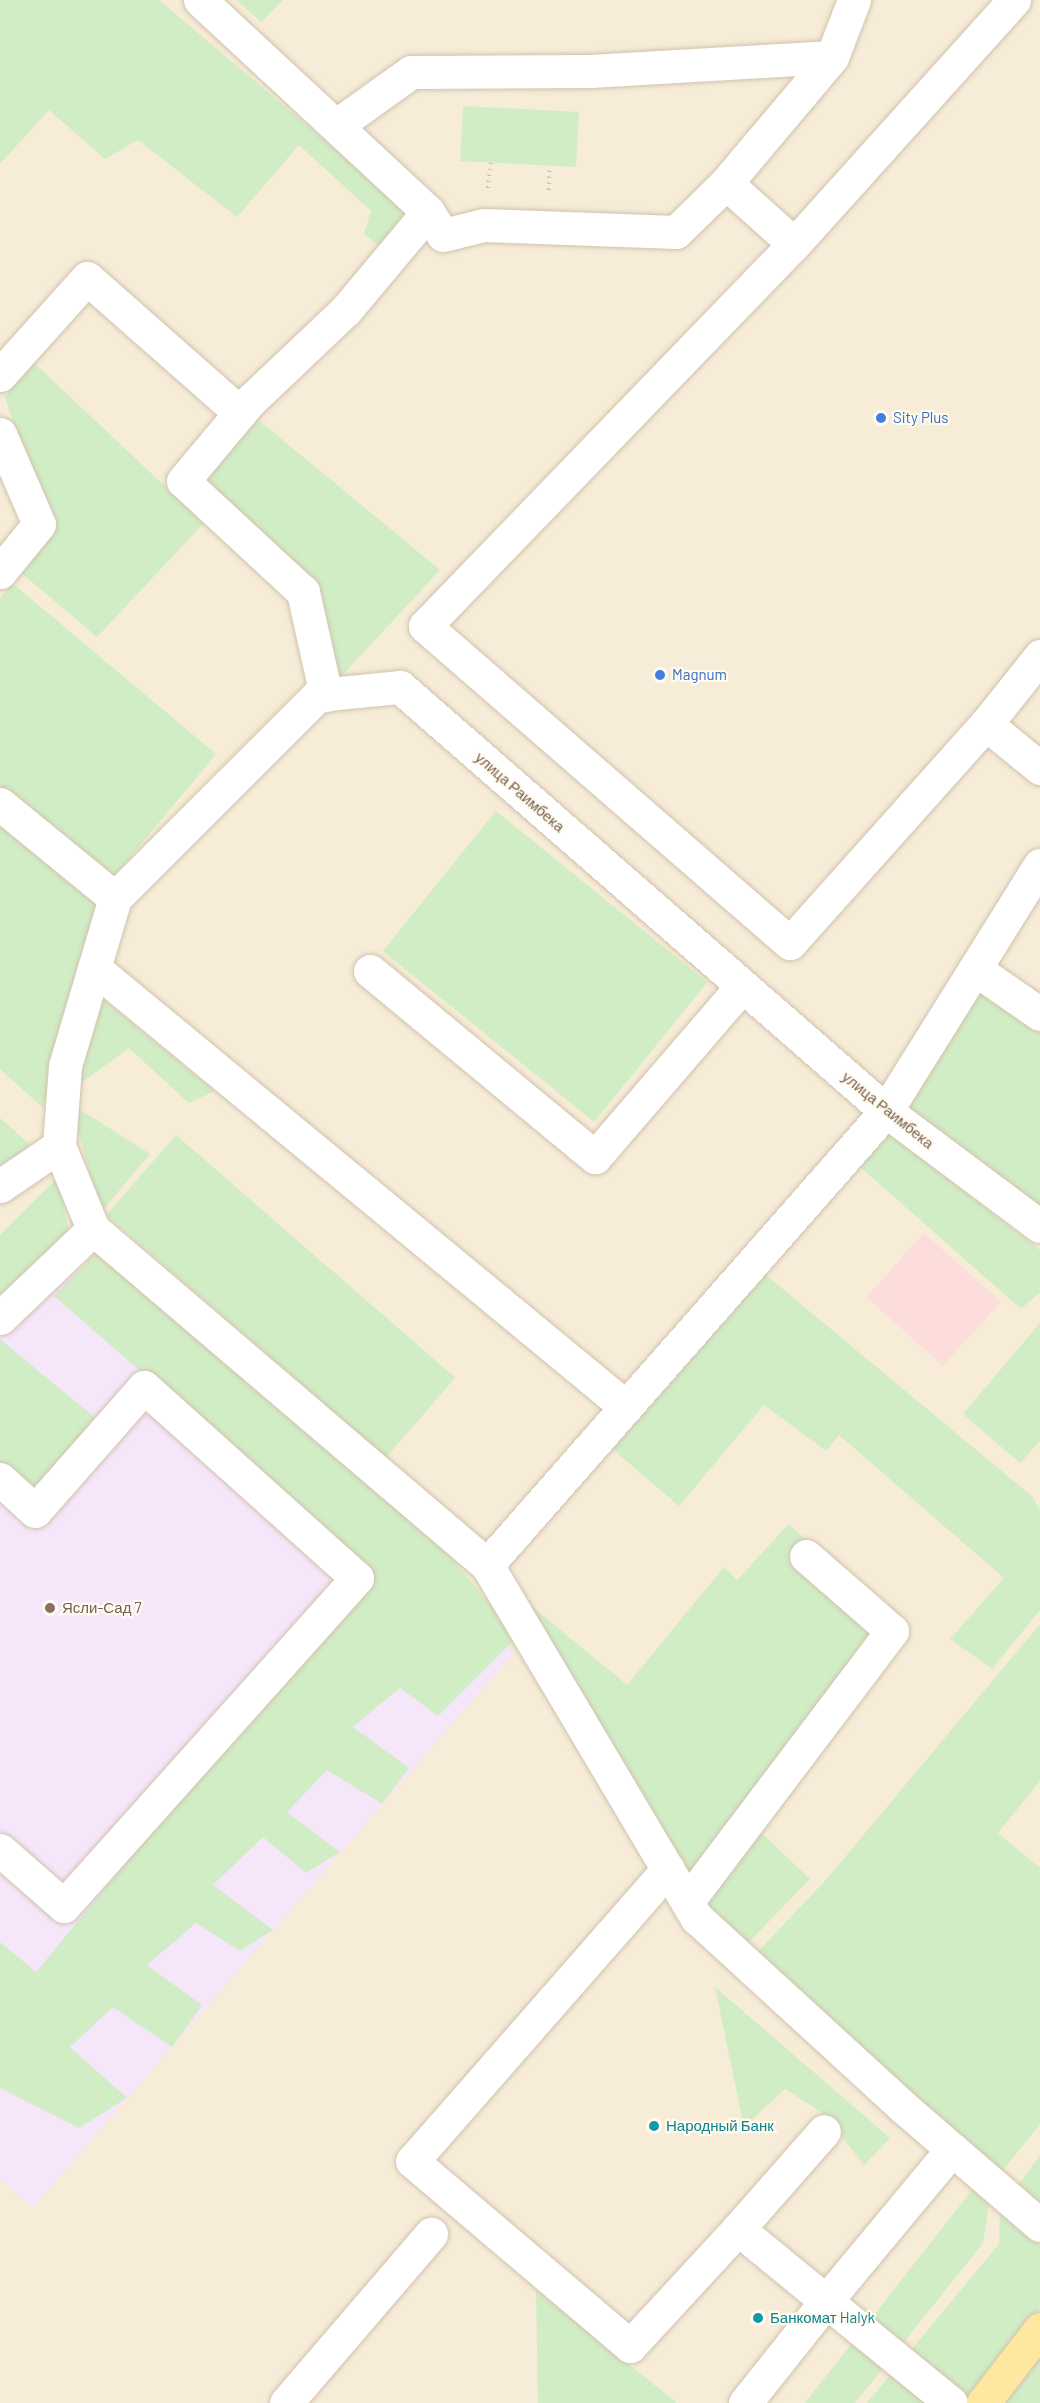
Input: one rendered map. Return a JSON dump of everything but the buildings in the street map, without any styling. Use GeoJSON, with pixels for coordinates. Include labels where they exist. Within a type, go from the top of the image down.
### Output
{"type":"FeatureCollection","features":[{"type":"Feature","properties":{"kind":"main road"},"geometry":{"type":"LineString","coordinates":[[983,2403],[1040,2328]]}},
{"type":"Feature","properties":{"kind":"street"},"geometry":{"type":"LineString","coordinates":[[200,0],[428,212],[443,235],[484,225],[676,232],[726,183],[832,57],[854,0]]}},
{"type":"Feature","properties":{"kind":"street"},"geometry":{"type":"LineString","coordinates":[[1014,0],[794,244],[425,626],[790,943],[986,724],[1040,656]]}},
{"type":"Feature","properties":{"kind":"street"},"geometry":{"type":"LineString","coordinates":[[337,125],[411,72],[590,71],[832,57]]}},
{"type":"Feature","properties":{"kind":"street"},"geometry":{"type":"LineString","coordinates":[[726,183],[794,244]]}},
{"type":"Feature","properties":{"kind":"street"},"geometry":{"type":"LineString","coordinates":[[326,694],[303,592],[183,481],[240,413],[346,310],[428,212]]}},
{"type":"Feature","properties":{"kind":"street"},"geometry":{"type":"LineString","coordinates":[[0,375],[87,278],[240,413]]}},
{"type":"Feature","properties":{"kind":"street"},"geometry":{"type":"LineString","coordinates":[[0,434],[39,524],[0,572]]}},
{"type":"Feature","properties":{"kind":"street","name":"улица Раимбека"},"geometry":{"type":"LineString","coordinates":[[115,898],[318,695],[400,687],[886,1111],[1040,1226]]}},
{"type":"Feature","properties":{"kind":"street"},"geometry":{"type":"LineString","coordinates":[[986,724],[1037,760]]}},
{"type":"Feature","properties":{"kind":"street"},"geometry":{"type":"LineString","coordinates":[[0,804],[115,898],[65,1066],[59,1146],[93,1228],[487,1565],[697,1918],[952,2149],[1040,2225]]}},
{"type":"Feature","properties":{"kind":"street"},"geometry":{"type":"LineString","coordinates":[[487,1565],[886,1111],[1040,865]]}},
{"type":"Feature","properties":{"kind":"street"},"geometry":{"type":"LineString","coordinates":[[94,968],[626,1407]]}},
{"type":"Feature","properties":{"kind":"street"},"geometry":{"type":"LineString","coordinates":[[975,969],[1040,1014]]}},
{"type":"Feature","properties":{"kind":"street"},"geometry":{"type":"LineString","coordinates":[[370,970],[595,1156],[742,986]]}},
{"type":"Feature","properties":{"kind":"street"},"geometry":{"type":"LineString","coordinates":[[0,1186],[59,1146]]}},
{"type":"Feature","properties":{"kind":"street"},"geometry":{"type":"LineString","coordinates":[[0,1318],[93,1228]]}},
{"type":"Feature","properties":{"kind":"street"},"geometry":{"type":"LineString","coordinates":[[0,1479],[35,1511],[144,1387],[357,1578],[64,1906],[0,1850]]}},
{"type":"Feature","properties":{"kind":"street"},"geometry":{"type":"LineString","coordinates":[[687,1902],[892,1631],[806,1556]]}},
{"type":"Feature","properties":{"kind":"street"},"geometry":{"type":"LineString","coordinates":[[668,1869],[412,2161],[630,2346],[738,2229],[824,2131]]}},
{"type":"Feature","properties":{"kind":"street"},"geometry":{"type":"LineString","coordinates":[[745,2403],[952,2149]]}},
{"type":"Feature","properties":{"kind":"street"},"geometry":{"type":"LineString","coordinates":[[738,2229],[951,2403]]}},
{"type":"Feature","properties":{"kind":"street"},"geometry":{"type":"LineString","coordinates":[[286,2403],[431,2234]]}},
{"type":"Feature","properties":{"kind":"shaded area"},"geometry":{"type":"Polygon","coordinates":[[[0,0],[1040,0],[1040,2403],[0,2403],[0,0]]]}},
{"type":"Feature","properties":{"kind":"shaded area"},"geometry":{"type":"Polygon","coordinates":[[[36,1233],[514,1653],[33,2207],[0,2179],[0,1274],[36,1233]]]}},
{"type":"Feature","properties":{"kind":"shaded area"},"geometry":{"type":"Polygon","coordinates":[[[924,1233],[1001,1302],[943,1366],[866,1297],[924,1233]]]}},
{"type":"Feature","properties":{"kind":"green space"},"geometry":{"type":"Polygon","coordinates":[[[0,0],[159,0],[406,209],[381,248],[364,233],[371,211],[299,145],[237,217],[138,140],[105,159],[49,110],[0,164],[0,0]]]}},
{"type":"Feature","properties":{"kind":"green space"},"geometry":{"type":"Polygon","coordinates":[[[236,0],[283,0],[261,22],[236,0]]]}},
{"type":"Feature","properties":{"kind":"green space"},"geometry":{"type":"Polygon","coordinates":[[[463,106],[579,112],[576,167],[460,161],[463,106]]]}},
{"type":"Feature","properties":{"kind":"green space"},"geometry":{"type":"Polygon","coordinates":[[[32,361],[204,523],[97,637],[19,571],[47,527],[5,397],[32,361]]]}},
{"type":"Feature","properties":{"kind":"green space"},"geometry":{"type":"Polygon","coordinates":[[[255,417],[440,570],[337,681],[317,589],[199,477],[255,417]]]}},
{"type":"Feature","properties":{"kind":"green space"},"geometry":{"type":"Polygon","coordinates":[[[12,583],[216,754],[112,879],[0,786],[0,598],[12,583]]]}},
{"type":"Feature","properties":{"kind":"green space"},"geometry":{"type":"Polygon","coordinates":[[[496,811],[707,982],[594,1122],[383,951],[496,811]]]}},
{"type":"Feature","properties":{"kind":"green space"},"geometry":{"type":"Polygon","coordinates":[[[0,821],[97,901],[43,1108],[0,1069],[0,821]]]}},
{"type":"Feature","properties":{"kind":"green space"},"geometry":{"type":"Polygon","coordinates":[[[975,969],[1040,1014],[1040,1226],[886,1111],[975,969]]]}},
{"type":"Feature","properties":{"kind":"green space"},"geometry":{"type":"Polygon","coordinates":[[[99,996],[214,1091],[189,1103],[129,1048],[78,1085],[99,996]]]}},
{"type":"Feature","properties":{"kind":"green space"},"geometry":{"type":"Polygon","coordinates":[[[70,1103],[150,1154],[101,1212],[70,1103]]]}},
{"type":"Feature","properties":{"kind":"green space"},"geometry":{"type":"Polygon","coordinates":[[[0,1118],[34,1148],[0,1167],[0,1118]]]}},
{"type":"Feature","properties":{"kind":"green space"},"geometry":{"type":"Polygon","coordinates":[[[886,1131],[1040,1250],[1040,1292],[1021,1309],[858,1165],[886,1131]]]}},
{"type":"Feature","properties":{"kind":"green space"},"geometry":{"type":"Polygon","coordinates":[[[176,1135],[455,1378],[386,1458],[106,1215],[176,1135]]]}},
{"type":"Feature","properties":{"kind":"green space"},"geometry":{"type":"Polygon","coordinates":[[[58,1177],[72,1248],[0,1299],[0,1235],[58,1177]]]}},
{"type":"Feature","properties":{"kind":"green space"},"geometry":{"type":"Polygon","coordinates":[[[96,1253],[432,1535],[517,1637],[438,1716],[400,1688],[353,1727],[409,1768],[382,1804],[327,1770],[287,1812],[340,1852],[306,1873],[263,1837],[213,1885],[273,1930],[240,1951],[196,1923],[147,1965],[202,2005],[172,2047],[113,2007],[70,2047],[127,2098],[79,2128],[0,2088],[0,1942],[36,1972],[369,1570],[54,1296],[96,1253]]]}},
{"type":"Feature","properties":{"kind":"green space"},"geometry":{"type":"Polygon","coordinates":[[[760,1270],[1033,1497],[1040,1511],[1040,1610],[992,1669],[950,1639],[1004,1578],[839,1435],[826,1451],[764,1405],[679,1506],[610,1447],[760,1270]]]}},
{"type":"Feature","properties":{"kind":"green space"},"geometry":{"type":"Polygon","coordinates":[[[1040,1323],[1040,1441],[1020,1463],[963,1414],[1040,1323]]]}},
{"type":"Feature","properties":{"kind":"green space"},"geometry":{"type":"Polygon","coordinates":[[[0,1339],[99,1421],[31,1495],[0,1465],[0,1339]]]}},
{"type":"Feature","properties":{"kind":"green space"},"geometry":{"type":"Polygon","coordinates":[[[789,1524],[903,1630],[743,1815],[810,1879],[745,1946],[686,1878],[516,1593],[627,1685],[724,1567],[737,1580],[789,1524]]]}},
{"type":"Feature","properties":{"kind":"green space"},"geometry":{"type":"Polygon","coordinates":[[[1040,1624],[1040,1781],[998,1833],[1040,1868],[1040,2124],[992,2184],[983,2243],[855,2403],[805,2403],[983,2176],[747,1963],[825,1881],[1040,1624]]]}},
{"type":"Feature","properties":{"kind":"green space"},"geometry":{"type":"Polygon","coordinates":[[[715,1987],[890,2138],[864,2165],[824,2114],[785,2089],[744,2127],[715,1987]]]}},
{"type":"Feature","properties":{"kind":"green space"},"geometry":{"type":"Polygon","coordinates":[[[1040,2155],[1040,2309],[970,2403],[867,2403],[999,2244],[1000,2210],[1040,2155]]]}},
{"type":"Feature","properties":{"kind":"green space"},"geometry":{"type":"Polygon","coordinates":[[[536,2290],[672,2399],[677,2403],[538,2403],[536,2290]]]}},
{"type":"Feature","properties":{"kind":"green space"},"geometry":{"type":"Polygon","coordinates":[[[1040,2348],[1040,2403],[999,2403],[1040,2348]]]}},
{"type":"Feature","properties":{"kind":"place","name":"Sity Plus"},"geometry":{"type":"Point","coordinates":[881,418]}},
{"type":"Feature","properties":{"kind":"place","name":"Magnum"},"geometry":{"type":"Point","coordinates":[660,675]}},
{"type":"Feature","properties":{"kind":"place","name":"Ясли-Сад 7"},"geometry":{"type":"Point","coordinates":[50,1608]}},
{"type":"Feature","properties":{"kind":"place","name":"Народный Банк"},"geometry":{"type":"Point","coordinates":[654,2126]}},
{"type":"Feature","properties":{"kind":"place","name":"Банкомат Halyk"},"geometry":{"type":"Point","coordinates":[758,2318]}}]}
